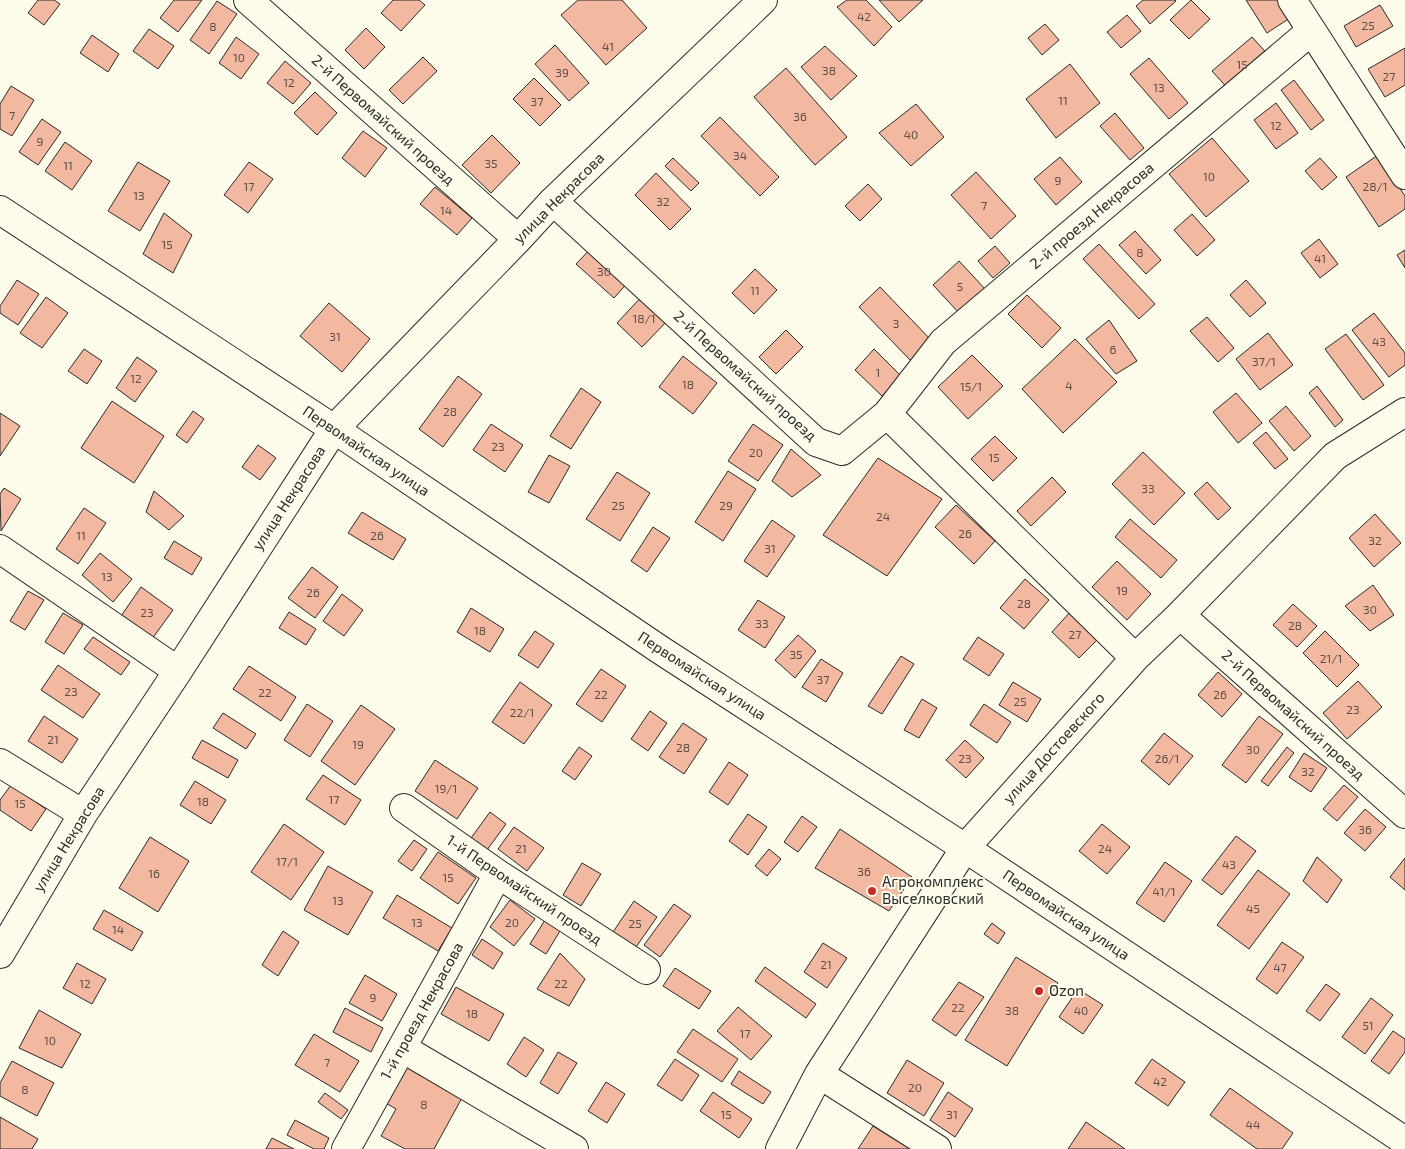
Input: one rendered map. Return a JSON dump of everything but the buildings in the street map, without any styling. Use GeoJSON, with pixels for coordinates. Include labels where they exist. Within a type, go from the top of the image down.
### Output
{"type":"FeatureCollection","features":[{"type":"Feature","properties":{"kind":"street","name":"2-й Первомайский проезд"},"geometry":{"type":"LineString","coordinates":[[248,0],[518,239]]}},
{"type":"Feature","properties":{"kind":"street","name":"улица Некрасова"},"geometry":{"type":"LineString","coordinates":[[0,954],[83,814],[334,429],[553,201],[763,0]]}},
{"type":"Feature","properties":{"kind":"street"},"geometry":{"type":"LineString","coordinates":[[1292,0],[1405,175]]}},
{"type":"Feature","properties":{"kind":"street","name":"2-й проезд Некрасова"},"geometry":{"type":"LineString","coordinates":[[887,414],[943,342],[1311,31]]}},
{"type":"Feature","properties":{"kind":"street","name":"2-й Первомайский проезд"},"geometry":{"type":"LineString","coordinates":[[553,201],[816,442],[842,451],[887,414]]}},
{"type":"Feature","properties":{"kind":"street","name":"Первомайская улица"},"geometry":{"type":"LineString","coordinates":[[0,210],[334,429],[659,649],[965,848],[1405,1141]]}},
{"type":"Feature","properties":{"kind":"street","name":"улица Достоевского"},"geometry":{"type":"LineString","coordinates":[[780,1149],[819,1074],[965,848],[1135,658],[1180,615],[1335,456],[1405,412]]}},
{"type":"Feature","properties":{"kind":"street"},"geometry":{"type":"LineString","coordinates":[[887,414],[1135,658]]}},
{"type":"Feature","properties":{"kind":"street"},"geometry":{"type":"LineString","coordinates":[[0,549],[178,671]]}},
{"type":"Feature","properties":{"kind":"street","name":"2-й Первомайский проезд"},"geometry":{"type":"LineString","coordinates":[[1180,615],[1405,814]]}},
{"type":"Feature","properties":{"kind":"street"},"geometry":{"type":"LineString","coordinates":[[0,763],[83,814]]}},
{"type":"Feature","properties":{"kind":"street","name":"1-й Первомайский проезд"},"geometry":{"type":"LineString","coordinates":[[404,808],[498,874],[646,970]]}},
{"type":"Feature","properties":{"kind":"street","name":"1-й проезд Некрасова"},"geometry":{"type":"LineString","coordinates":[[346,1149],[498,874]]}},
{"type":"Feature","properties":{"kind":"street"},"geometry":{"type":"LineString","coordinates":[[402,1048],[574,1149]]}},
{"type":"Feature","properties":{"kind":"street"},"geometry":{"type":"LineString","coordinates":[[819,1074],[937,1149]]}},
{"type":"Feature","properties":{"kind":"place","name":"Агрокомплекс Выселковский"},"geometry":{"type":"Point","coordinates":[872,891]}},
{"type":"Feature","properties":{"kind":"place","name":"Ozon"},"geometry":{"type":"Point","coordinates":[1039,991]}}]}
